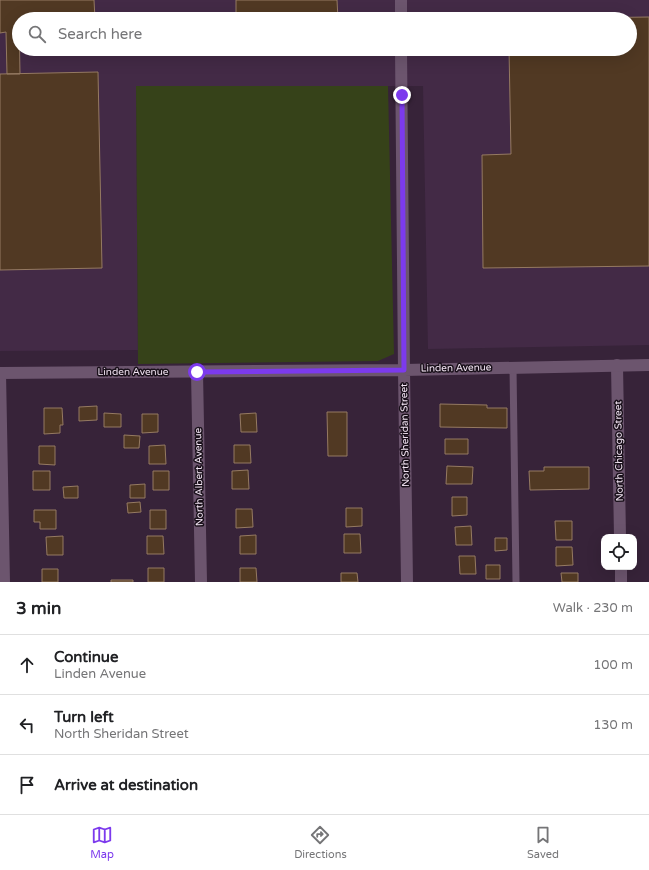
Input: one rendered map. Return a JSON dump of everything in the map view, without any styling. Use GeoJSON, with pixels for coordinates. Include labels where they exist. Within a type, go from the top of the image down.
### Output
{"type":"FeatureCollection","features":[{"type":"Feature","properties":{"kind":"street"},"geometry":{"type":"LineString","coordinates":[[400,0],[401,12]]}},
{"type":"Feature","properties":{"kind":"street","name":"North Sheridan Street"},"geometry":{"type":"LineString","coordinates":[[401,56],[407,582]]}},
{"type":"Feature","properties":{"kind":"street","name":"North Chicago Street"},"geometry":{"type":"LineString","coordinates":[[617,365],[620,534]]}},
{"type":"Feature","properties":{"kind":"street","name":"Linden Avenue"},"geometry":{"type":"LineString","coordinates":[[0,373],[404,370],[649,365]]}},
{"type":"Feature","properties":{"kind":"street","name":"North Albert Avenue"},"geometry":{"type":"LineString","coordinates":[[197,372],[201,582]]}},
{"type":"Feature","properties":{"kind":"street"},"geometry":{"type":"LineString","coordinates":[[0,373],[4,582]]}},
{"type":"Feature","properties":{"kind":"street"},"geometry":{"type":"LineString","coordinates":[[621,570],[621,582]]}},
{"type":"Feature","properties":{"kind":"lane"},"geometry":{"type":"LineString","coordinates":[[513,367],[516,582]]}},
{"type":"Feature","properties":{"kind":"shaded area"},"geometry":{"type":"Polygon","coordinates":[[[0,0],[649,0],[649,345],[428,349],[423,86],[136,86],[138,350],[0,351],[0,0]]]}},
{"type":"Feature","properties":{"kind":"green space"},"geometry":{"type":"Polygon","coordinates":[[[136,86],[388,86],[394,354],[378,361],[138,364],[136,86]]]}},
{"type":"Feature","properties":{"kind":"building"},"geometry":{"type":"Polygon","coordinates":[[[0,0],[94,0],[95,12],[12,12],[12,56],[20,56],[20,74],[7,74],[6,32],[0,33],[0,0]]]}},
{"type":"Feature","properties":{"kind":"building"},"geometry":{"type":"Polygon","coordinates":[[[236,0],[337,0],[338,12],[236,12],[236,0]]]}},
{"type":"Feature","properties":{"kind":"building"},"geometry":{"type":"Polygon","coordinates":[[[637,17],[649,17],[649,266],[483,268],[482,155],[511,154],[509,56],[637,56],[637,17]]]}},
{"type":"Feature","properties":{"kind":"building"},"geometry":{"type":"Polygon","coordinates":[[[98,72],[102,268],[0,270],[0,74],[98,72]]]}},
{"type":"Feature","properties":{"kind":"building"},"geometry":{"type":"Polygon","coordinates":[[[440,404],[487,405],[487,408],[507,408],[507,428],[440,427],[440,404]]]}},
{"type":"Feature","properties":{"kind":"building"},"geometry":{"type":"Polygon","coordinates":[[[97,406],[97,420],[79,421],[79,407],[97,406]]]}},
{"type":"Feature","properties":{"kind":"building"},"geometry":{"type":"Polygon","coordinates":[[[44,408],[62,408],[63,425],[60,425],[60,433],[44,434],[44,408]]]}},
{"type":"Feature","properties":{"kind":"building"},"geometry":{"type":"Polygon","coordinates":[[[327,412],[347,412],[347,456],[328,456],[327,412]]]}},
{"type":"Feature","properties":{"kind":"building"},"geometry":{"type":"Polygon","coordinates":[[[104,413],[121,414],[121,427],[104,427],[104,413]]]}},
{"type":"Feature","properties":{"kind":"building"},"geometry":{"type":"Polygon","coordinates":[[[256,413],[257,432],[241,432],[240,414],[256,413]]]}},
{"type":"Feature","properties":{"kind":"building"},"geometry":{"type":"Polygon","coordinates":[[[142,414],[158,414],[158,432],[142,433],[142,414]]]}},
{"type":"Feature","properties":{"kind":"building"},"geometry":{"type":"Polygon","coordinates":[[[124,435],[140,436],[139,448],[124,448],[124,435]]]}},
{"type":"Feature","properties":{"kind":"building"},"geometry":{"type":"Polygon","coordinates":[[[445,439],[468,439],[468,454],[445,454],[445,439]]]}},
{"type":"Feature","properties":{"kind":"building"},"geometry":{"type":"Polygon","coordinates":[[[165,445],[166,464],[149,464],[149,446],[165,445]]]}},
{"type":"Feature","properties":{"kind":"building"},"geometry":{"type":"Polygon","coordinates":[[[234,445],[250,445],[251,463],[234,463],[234,445]]]}},
{"type":"Feature","properties":{"kind":"building"},"geometry":{"type":"Polygon","coordinates":[[[39,446],[55,446],[55,465],[39,464],[39,446]]]}},
{"type":"Feature","properties":{"kind":"building"},"geometry":{"type":"Polygon","coordinates":[[[447,466],[473,467],[472,484],[446,484],[447,466]]]}},
{"type":"Feature","properties":{"kind":"building"},"geometry":{"type":"Polygon","coordinates":[[[544,467],[589,467],[589,489],[530,490],[529,471],[544,471],[544,467]]]}},
{"type":"Feature","properties":{"kind":"building"},"geometry":{"type":"Polygon","coordinates":[[[248,470],[249,489],[232,489],[232,471],[248,470]]]}},
{"type":"Feature","properties":{"kind":"building"},"geometry":{"type":"Polygon","coordinates":[[[33,471],[50,471],[50,490],[33,490],[33,471]]]}},
{"type":"Feature","properties":{"kind":"building"},"geometry":{"type":"Polygon","coordinates":[[[153,471],[169,471],[169,490],[153,490],[153,471]]]}},
{"type":"Feature","properties":{"kind":"building"},"geometry":{"type":"Polygon","coordinates":[[[145,484],[145,498],[130,498],[130,485],[145,484]]]}},
{"type":"Feature","properties":{"kind":"building"},"geometry":{"type":"Polygon","coordinates":[[[78,486],[78,498],[64,498],[63,487],[78,486]]]}},
{"type":"Feature","properties":{"kind":"building"},"geometry":{"type":"Polygon","coordinates":[[[452,497],[467,497],[467,515],[452,516],[452,497]]]}},
{"type":"Feature","properties":{"kind":"building"},"geometry":{"type":"Polygon","coordinates":[[[140,502],[141,512],[128,513],[127,503],[140,502]]]}},
{"type":"Feature","properties":{"kind":"building"},"geometry":{"type":"Polygon","coordinates":[[[346,508],[362,508],[362,526],[346,527],[346,508]]]}},
{"type":"Feature","properties":{"kind":"building"},"geometry":{"type":"Polygon","coordinates":[[[236,509],[252,509],[253,527],[236,528],[236,509]]]}},
{"type":"Feature","properties":{"kind":"building"},"geometry":{"type":"Polygon","coordinates":[[[34,510],[56,510],[56,529],[40,529],[40,522],[34,522],[34,510]]]}},
{"type":"Feature","properties":{"kind":"building"},"geometry":{"type":"Polygon","coordinates":[[[150,510],[166,510],[166,529],[150,529],[150,510]]]}},
{"type":"Feature","properties":{"kind":"building"},"geometry":{"type":"Polygon","coordinates":[[[555,521],[572,521],[572,540],[556,540],[555,521]]]}},
{"type":"Feature","properties":{"kind":"building"},"geometry":{"type":"Polygon","coordinates":[[[471,526],[472,545],[456,545],[455,527],[471,526]]]}},
{"type":"Feature","properties":{"kind":"building"},"geometry":{"type":"Polygon","coordinates":[[[344,534],[360,534],[361,553],[344,553],[344,534]]]}},
{"type":"Feature","properties":{"kind":"building"},"geometry":{"type":"Polygon","coordinates":[[[256,535],[256,554],[240,554],[240,536],[256,535]]]}},
{"type":"Feature","properties":{"kind":"building"},"geometry":{"type":"Polygon","coordinates":[[[63,536],[63,555],[47,555],[46,537],[63,536]]]}},
{"type":"Feature","properties":{"kind":"building"},"geometry":{"type":"Polygon","coordinates":[[[147,536],[163,536],[164,554],[147,554],[147,536]]]}},
{"type":"Feature","properties":{"kind":"building"},"geometry":{"type":"Polygon","coordinates":[[[495,538],[507,538],[507,550],[495,551],[495,538]]]}},
{"type":"Feature","properties":{"kind":"building"},"geometry":{"type":"Polygon","coordinates":[[[556,547],[572,547],[573,565],[556,566],[556,547]]]}},
{"type":"Feature","properties":{"kind":"building"},"geometry":{"type":"Polygon","coordinates":[[[459,556],[475,556],[476,574],[460,574],[459,556]]]}},
{"type":"Feature","properties":{"kind":"building"},"geometry":{"type":"Polygon","coordinates":[[[486,565],[500,565],[500,579],[486,579],[486,565]]]}},
{"type":"Feature","properties":{"kind":"building"},"geometry":{"type":"Polygon","coordinates":[[[148,568],[164,568],[164,582],[148,582],[148,568]]]}},
{"type":"Feature","properties":{"kind":"building"},"geometry":{"type":"Polygon","coordinates":[[[240,568],[256,568],[257,582],[240,582],[240,568]]]}},
{"type":"Feature","properties":{"kind":"building"},"geometry":{"type":"Polygon","coordinates":[[[42,569],[58,569],[58,582],[42,582],[42,569]]]}},
{"type":"Feature","properties":{"kind":"building"},"geometry":{"type":"Polygon","coordinates":[[[341,573],[357,573],[358,582],[341,582],[341,573]]]}},
{"type":"Feature","properties":{"kind":"building"},"geometry":{"type":"Polygon","coordinates":[[[561,573],[578,573],[578,582],[562,582],[561,573]]]}},
{"type":"Feature","properties":{"kind":"building"},"geometry":{"type":"Polygon","coordinates":[[[111,580],[133,580],[133,582],[111,582],[111,580]]]}},
{"type":"Feature","properties":{"kind":"route"},"geometry":{"type":"LineString","coordinates":[[197,372],[404,370],[402,95]]}}]}
